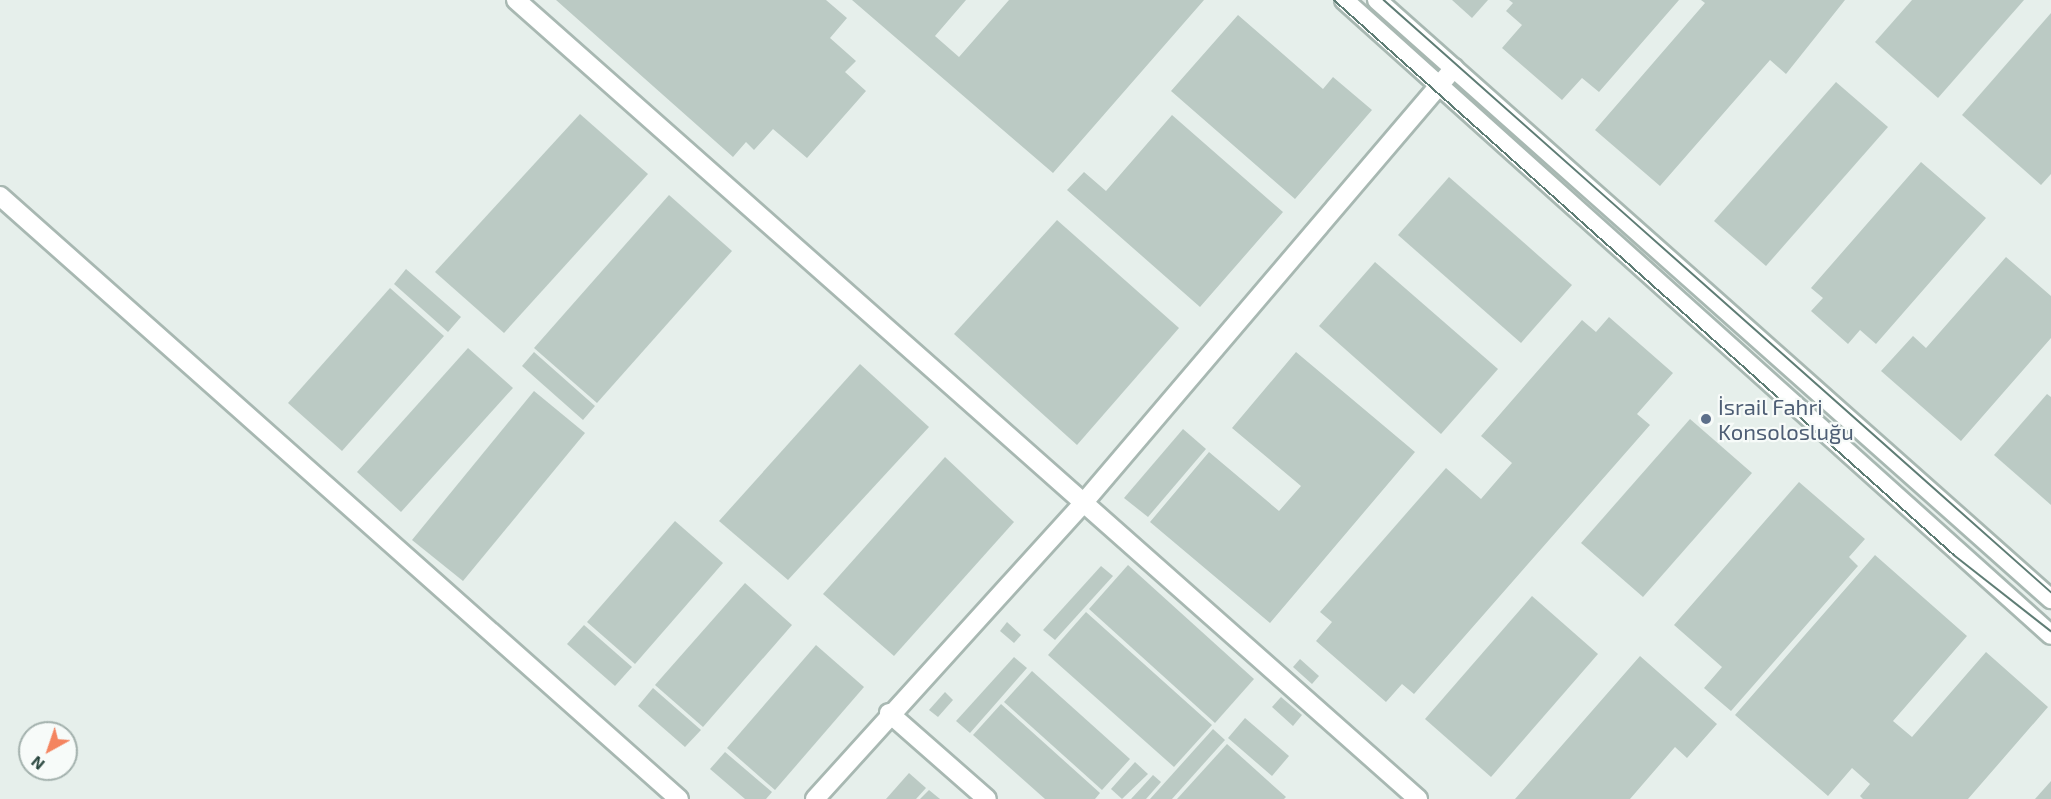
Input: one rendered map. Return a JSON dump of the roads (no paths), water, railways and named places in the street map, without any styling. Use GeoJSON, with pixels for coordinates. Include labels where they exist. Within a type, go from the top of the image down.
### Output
{"type":"FeatureCollection","features":[{"type":"Feature","properties":{"kind":"street"},"geometry":{"type":"LineString","coordinates":[[516,0],[1085,501],[1418,799]]}},
{"type":"Feature","properties":{"kind":"street"},"geometry":{"type":"LineString","coordinates":[[1344,0],[2051,635]]}},
{"type":"Feature","properties":{"kind":"street"},"geometry":{"type":"LineString","coordinates":[[1377,0],[2051,599]]}},
{"type":"Feature","properties":{"kind":"street"},"geometry":{"type":"LineString","coordinates":[[815,799],[889,713],[1085,501],[1454,68]]}},
{"type":"Feature","properties":{"kind":"street"},"geometry":{"type":"LineString","coordinates":[[0,196],[679,799]]}},
{"type":"Feature","properties":{"kind":"street"},"geometry":{"type":"LineString","coordinates":[[889,713],[987,799]]}},
{"type":"Feature","properties":{"kind":"tram line"},"geometry":{"type":"LineString","coordinates":[[1334,0],[1954,555],[2051,631]]}},
{"type":"Feature","properties":{"kind":"tram line"},"geometry":{"type":"LineString","coordinates":[[1384,0],[2051,592]]}},
{"type":"Feature","properties":{"kind":"place","name":"İsrail Fahri Konsolosluğu"},"geometry":{"type":"Point","coordinates":[1706,419]}}]}
